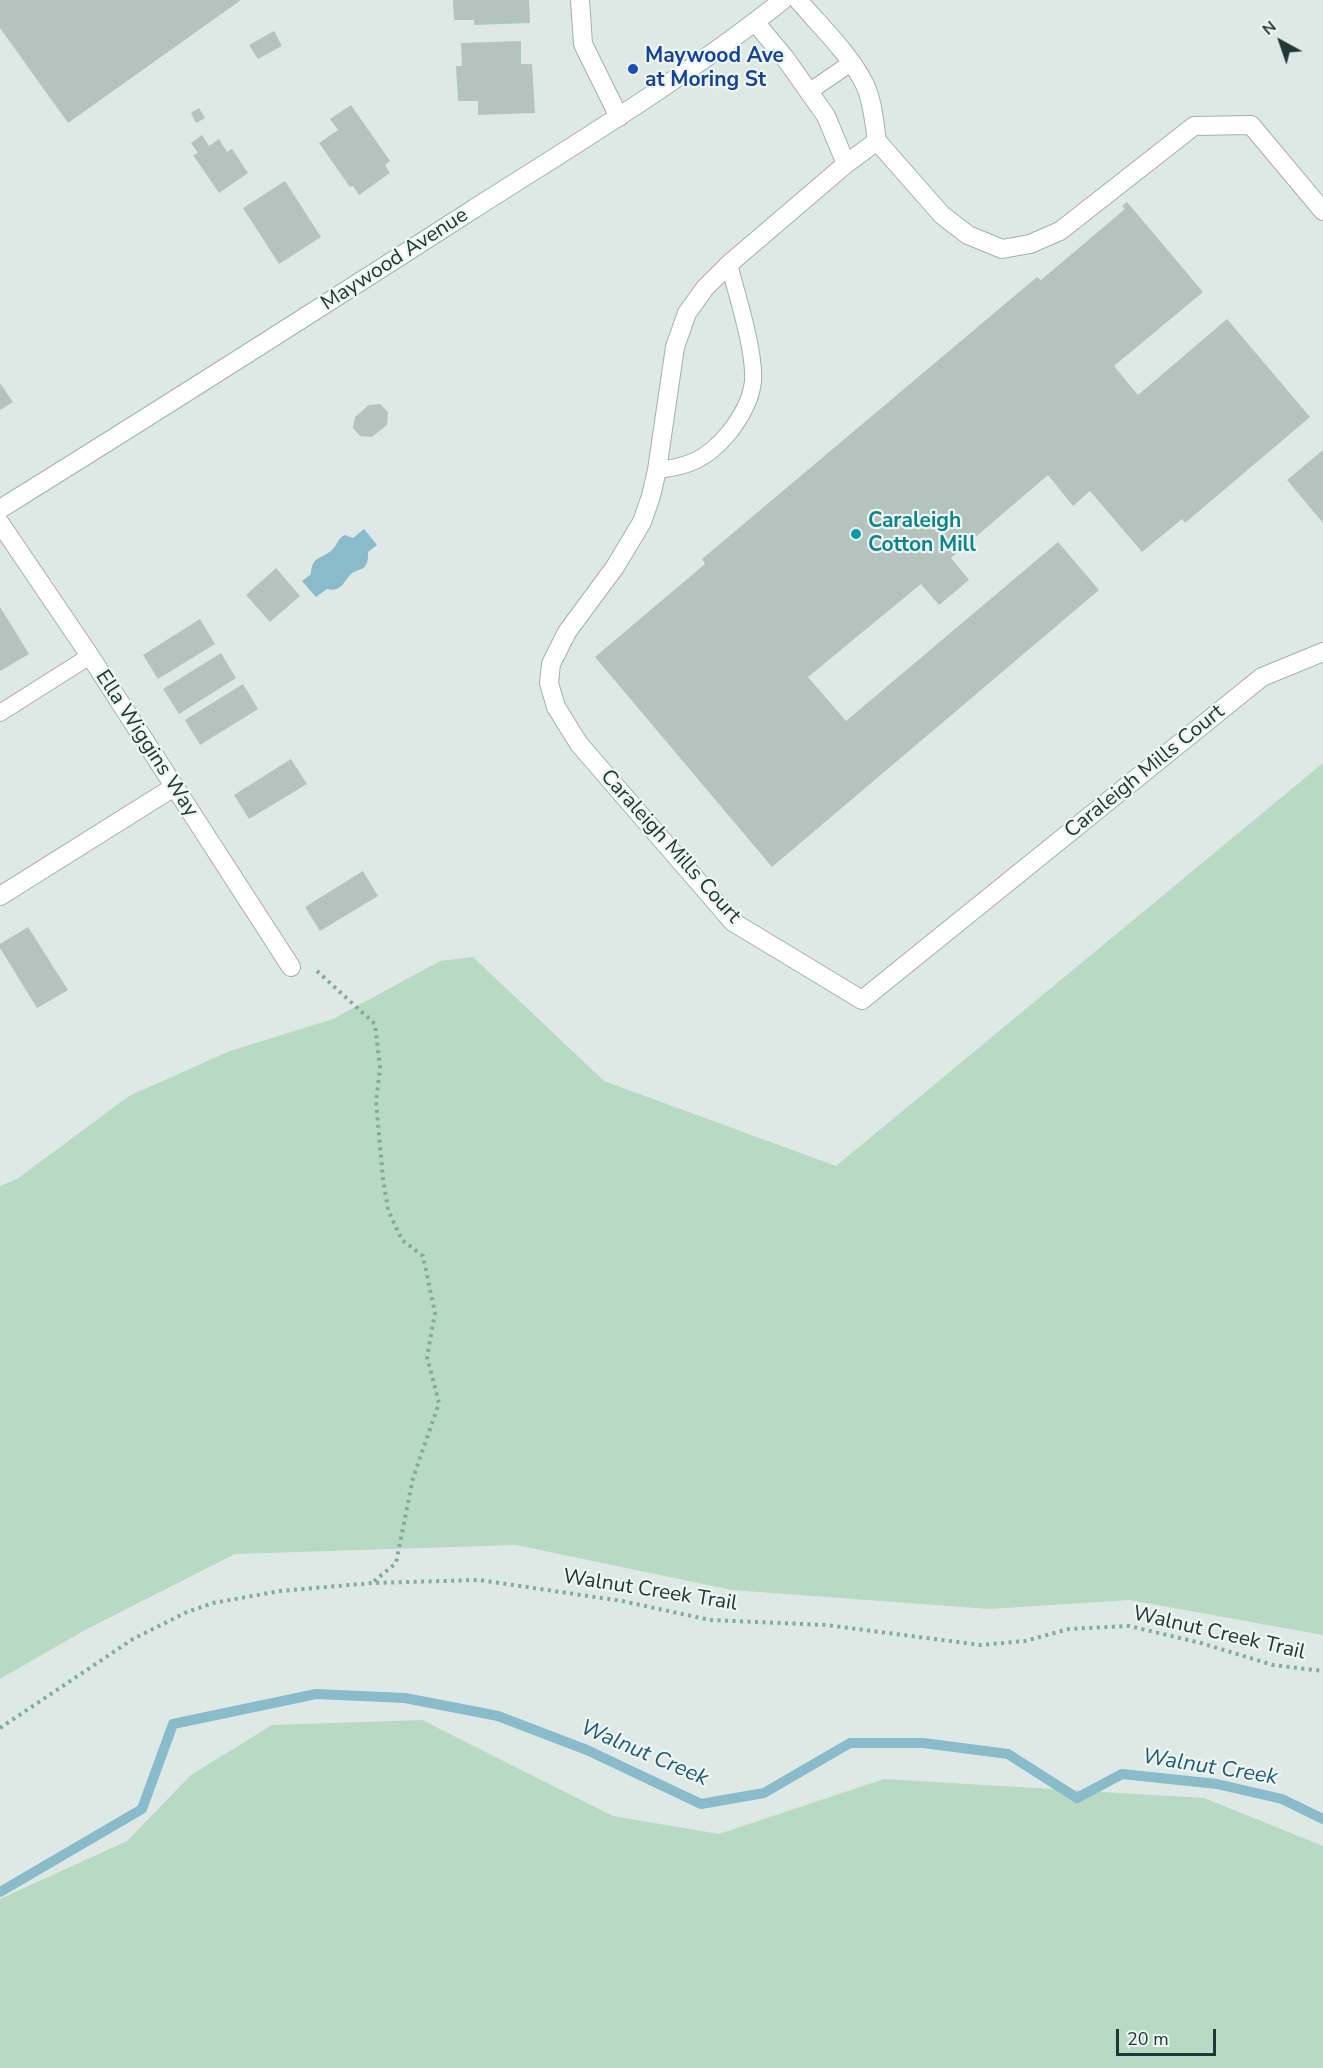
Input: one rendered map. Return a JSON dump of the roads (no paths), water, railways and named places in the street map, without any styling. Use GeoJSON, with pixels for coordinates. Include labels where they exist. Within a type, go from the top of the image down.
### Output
{"type":"FeatureCollection","features":[{"type":"Feature","properties":{"kind":"street"},"geometry":{"type":"LineString","coordinates":[[580,0],[583,44],[619,117]]}},
{"type":"Feature","properties":{"kind":"street","name":"Maywood Avenue"},"geometry":{"type":"LineString","coordinates":[[0,509],[219,373],[619,117],[783,0]]}},
{"type":"Feature","properties":{"kind":"street"},"geometry":{"type":"LineString","coordinates":[[798,0],[851,63],[865,85],[871,103],[877,141],[942,215],[968,236],[1002,249],[1030,244],[1060,231],[1194,126],[1251,125],[1323,211]]}},
{"type":"Feature","properties":{"kind":"street"},"geometry":{"type":"LineString","coordinates":[[755,22],[810,91],[826,116],[846,164]]}},
{"type":"Feature","properties":{"kind":"street","name":"Caraleigh Mills Court"},"geometry":{"type":"LineString","coordinates":[[877,141],[846,164],[729,264],[705,288],[687,314],[675,347],[657,470],[642,522],[615,567],[567,632],[551,664],[549,683],[556,707],[579,744],[733,922],[862,1000],[1262,678],[1323,652]]}},
{"type":"Feature","properties":{"kind":"street","name":"Ella Wiggins Way"},"geometry":{"type":"LineString","coordinates":[[0,523],[90,656],[291,967]]}},
{"type":"Feature","properties":{"kind":"street"},"geometry":{"type":"LineString","coordinates":[[0,896],[174,787]]}},
{"type":"Feature","properties":{"kind":"lane"},"geometry":{"type":"LineString","coordinates":[[810,91],[851,63]]}},
{"type":"Feature","properties":{"kind":"lane"},"geometry":{"type":"LineString","coordinates":[[657,470],[677,468],[693,463],[710,452],[738,420],[748,402],[753,382],[752,360],[729,264]]}},
{"type":"Feature","properties":{"kind":"lane"},"geometry":{"type":"LineString","coordinates":[[0,713],[90,656]]}},
{"type":"Feature","properties":{"kind":"water"},"geometry":{"type":"Polygon","coordinates":[[[364,529],[377,545],[368,552],[365,567],[352,573],[338,589],[327,589],[316,597],[302,581],[311,574],[315,561],[332,550],[345,535],[353,538],[364,529]]]}},
{"type":"Feature","properties":{"kind":"waterway","name":"Walnut Creek"},"geometry":{"type":"LineString","coordinates":[[0,1892],[142,1809],[173,1724],[316,1694],[405,1698],[498,1716],[587,1750],[701,1804],[764,1793],[850,1743],[923,1743],[1008,1754],[1077,1798],[1122,1774],[1217,1784],[1282,1799],[1323,1819]]}},
{"type":"Feature","properties":{"kind":"place","name":"Maywood Ave at Moring St"},"geometry":{"type":"Point","coordinates":[633,69]}},
{"type":"Feature","properties":{"kind":"place","name":"Caraleigh Cotton Mill"},"geometry":{"type":"Point","coordinates":[856,534]}}]}
